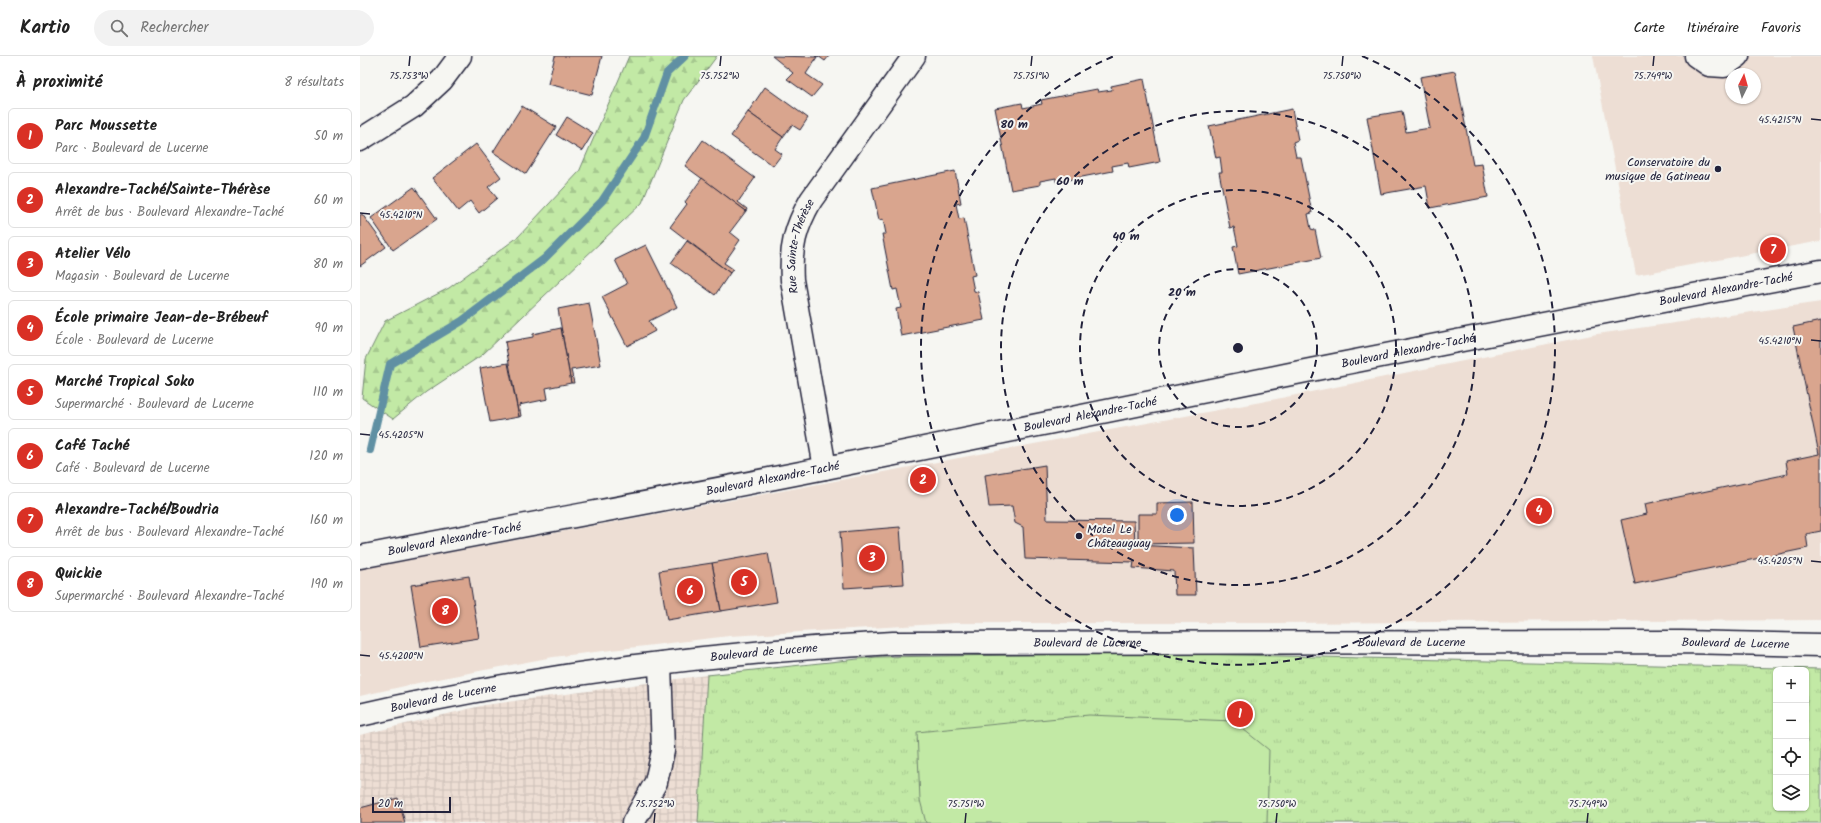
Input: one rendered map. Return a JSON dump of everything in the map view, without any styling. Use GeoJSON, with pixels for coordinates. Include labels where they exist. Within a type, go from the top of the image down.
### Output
{"type":"FeatureCollection","features":[{"type":"Feature","properties":{"kind":"street"},"geometry":{"type":"LineString","coordinates":[[360,140],[414,106],[442,80],[460,56]]}},
{"type":"Feature","properties":{"kind":"street","name":"Rue Sainte-Thérèse"},"geometry":{"type":"LineString","coordinates":[[825,468],[792,280],[791,259],[794,237],[800,218],[811,200],[914,56]]}},
{"type":"Feature","properties":{"kind":"street"},"geometry":{"type":"LineString","coordinates":[[1696,56],[1709,65],[1724,66],[1738,56]]}},
{"type":"Feature","properties":{"kind":"street","name":"Boulevard Alexandre-Taché"},"geometry":{"type":"LineString","coordinates":[[360,557],[825,468],[1164,398],[1821,270]]}},
{"type":"Feature","properties":{"kind":"street","name":"Boulevard de Lucerne"},"geometry":{"type":"LineString","coordinates":[[360,715],[483,689],[660,664],[823,647],[893,643],[1682,642],[1821,645]]}},
{"type":"Feature","properties":{"kind":"street"},"geometry":{"type":"LineString","coordinates":[[633,822],[656,782],[664,751],[660,664]]}},
{"type":"Feature","properties":{"kind":"shaded area","name":"Conservatoire du musique de Gatineau"},"geometry":{"type":"Polygon","coordinates":[[[1593,56],[1821,56],[1821,241],[1636,275],[1593,56]]]}},
{"type":"Feature","properties":{"kind":"shaded area"},"geometry":{"type":"Polygon","coordinates":[[[1821,302],[1821,620],[955,623],[729,636],[553,657],[427,681],[360,696],[360,569],[1261,402],[1597,334],[1821,302]]]}},
{"type":"Feature","properties":{"kind":"shaded area"},"geometry":{"type":"Polygon","coordinates":[[[707,675],[698,823],[360,823],[360,735],[485,705],[707,675]]]}},
{"type":"Feature","properties":{"kind":"green space"},"geometry":{"type":"Polygon","coordinates":[[[629,56],[717,56],[684,100],[642,203],[482,355],[426,392],[393,419],[362,398],[366,359],[385,321],[449,288],[518,237],[579,172],[629,56]]]}},
{"type":"Feature","properties":{"kind":"green space"},"geometry":{"type":"Polygon","coordinates":[[[1154,653],[1773,668],[1773,811],[1809,811],[1809,669],[1821,669],[1821,823],[698,823],[707,675],[877,657],[1154,653]]]}},
{"type":"Feature","properties":{"kind":"green space"},"geometry":{"type":"Polygon","coordinates":[[[1089,715],[1233,721],[1269,750],[1267,823],[926,823],[920,800],[917,732],[1089,715]]]}},
{"type":"Feature","properties":{"kind":"building"},"geometry":{"type":"Polygon","coordinates":[[[555,56],[602,56],[592,95],[548,84],[555,56]]]}},
{"type":"Feature","properties":{"kind":"building"},"geometry":{"type":"Polygon","coordinates":[[[772,56],[817,57],[806,74],[822,85],[812,97],[787,79],[793,73],[772,56]]]}},
{"type":"Feature","properties":{"kind":"building"},"geometry":{"type":"Polygon","coordinates":[[[818,56],[829,56],[825,61],[818,56]]]}},
{"type":"Feature","properties":{"kind":"building"},"geometry":{"type":"Polygon","coordinates":[[[1455,71],[1473,165],[1482,164],[1488,197],[1430,208],[1426,186],[1381,194],[1367,117],[1402,111],[1406,132],[1430,128],[1420,77],[1455,71]]]}},
{"type":"Feature","properties":{"kind":"building"},"geometry":{"type":"Polygon","coordinates":[[[1144,79],[1160,162],[1129,168],[1128,163],[1112,166],[1113,171],[1056,182],[1056,178],[1040,181],[1040,185],[1011,190],[995,108],[1022,103],[1023,108],[1042,104],[1041,100],[1097,89],[1098,92],[1112,90],[1111,86],[1144,79]]]}},
{"type":"Feature","properties":{"kind":"building"},"geometry":{"type":"Polygon","coordinates":[[[765,87],[808,118],[800,130],[792,125],[783,137],[748,112],[765,87]]]}},
{"type":"Feature","properties":{"kind":"building"},"geometry":{"type":"Polygon","coordinates":[[[522,106],[556,127],[526,174],[493,152],[522,106]]]}},
{"type":"Feature","properties":{"kind":"building"},"geometry":{"type":"Polygon","coordinates":[[[1292,109],[1298,140],[1293,142],[1296,157],[1301,157],[1312,213],[1308,214],[1311,229],[1315,230],[1321,258],[1238,274],[1233,247],[1238,246],[1234,227],[1230,228],[1219,172],[1222,172],[1220,157],[1216,158],[1209,126],[1292,109]]]}},
{"type":"Feature","properties":{"kind":"building"},"geometry":{"type":"Polygon","coordinates":[[[748,112],[783,137],[775,149],[782,154],[773,166],[731,136],[748,112]]]}},
{"type":"Feature","properties":{"kind":"building"},"geometry":{"type":"Polygon","coordinates":[[[567,117],[593,133],[582,151],[556,135],[567,117]]]}},
{"type":"Feature","properties":{"kind":"building"},"geometry":{"type":"Polygon","coordinates":[[[703,140],[755,178],[738,202],[747,209],[746,211],[685,166],[703,140]]]}},
{"type":"Feature","properties":{"kind":"building"},"geometry":{"type":"Polygon","coordinates":[[[476,144],[501,177],[488,187],[497,198],[479,213],[470,201],[458,211],[432,178],[476,144]]]}},
{"type":"Feature","properties":{"kind":"building"},"geometry":{"type":"Polygon","coordinates":[[[955,171],[961,203],[956,204],[959,219],[964,218],[975,275],[971,276],[974,291],[978,292],[984,320],[901,336],[896,309],[901,308],[897,289],[893,290],[882,234],[886,234],[883,219],[879,220],[872,188],[955,171]]]}},
{"type":"Feature","properties":{"kind":"building"},"geometry":{"type":"Polygon","coordinates":[[[702,178],[746,211],[730,232],[740,240],[724,263],[733,269],[730,273],[670,227],[687,204],[685,202],[702,178]]]}},
{"type":"Feature","properties":{"kind":"building"},"geometry":{"type":"Polygon","coordinates":[[[414,187],[437,219],[393,250],[371,218],[414,187]]]}},
{"type":"Feature","properties":{"kind":"building"},"geometry":{"type":"Polygon","coordinates":[[[362,214],[386,247],[360,266],[360,215],[362,214]]]}},
{"type":"Feature","properties":{"kind":"building"},"geometry":{"type":"Polygon","coordinates":[[[687,241],[730,273],[715,295],[671,263],[687,241]]]}},
{"type":"Feature","properties":{"kind":"building"},"geometry":{"type":"Polygon","coordinates":[[[646,245],[677,307],[649,321],[655,331],[627,346],[602,297],[627,284],[615,260],[646,245]]]}},
{"type":"Feature","properties":{"kind":"building"},"geometry":{"type":"Polygon","coordinates":[[[589,303],[601,365],[571,370],[574,383],[571,383],[558,309],[589,303]]]}},
{"type":"Feature","properties":{"kind":"building"},"geometry":{"type":"Polygon","coordinates":[[[1821,321],[1821,531],[1806,534],[1808,548],[1635,584],[1621,520],[1647,514],[1645,504],[1788,474],[1786,461],[1819,454],[1793,327],[1821,321]]]}},
{"type":"Feature","properties":{"kind":"building"},"geometry":{"type":"Polygon","coordinates":[[[561,328],[571,383],[546,388],[548,399],[519,405],[521,416],[519,417],[505,342],[533,337],[533,334],[561,328]]]}},
{"type":"Feature","properties":{"kind":"building"},"geometry":{"type":"Polygon","coordinates":[[[508,363],[519,417],[490,422],[480,368],[508,363]]]}},
{"type":"Feature","properties":{"kind":"building","name":"Motel Le Châteauguay"},"geometry":{"type":"Polygon","coordinates":[[[1045,465],[1047,520],[1134,521],[1135,545],[1194,548],[1196,595],[1175,595],[1174,571],[1133,568],[1134,562],[1025,559],[1023,527],[1015,523],[1012,506],[989,507],[985,475],[1045,465]]]}},
{"type":"Feature","properties":{"kind":"building"},"geometry":{"type":"Polygon","coordinates":[[[1193,502],[1194,543],[1138,544],[1138,514],[1157,514],[1157,503],[1193,502]]]}},
{"type":"Feature","properties":{"kind":"building"},"geometry":{"type":"Polygon","coordinates":[[[900,527],[904,584],[844,588],[840,532],[900,527]]]}},
{"type":"Feature","properties":{"kind":"building"},"geometry":{"type":"Polygon","coordinates":[[[768,553],[777,602],[721,611],[712,563],[768,553]]]}},
{"type":"Feature","properties":{"kind":"building"},"geometry":{"type":"Polygon","coordinates":[[[712,563],[721,611],[667,620],[659,571],[712,563]]]}},
{"type":"Feature","properties":{"kind":"building"},"geometry":{"type":"Polygon","coordinates":[[[469,576],[479,638],[421,647],[411,585],[469,576]]]}},
{"type":"Feature","properties":{"kind":"building"},"geometry":{"type":"Polygon","coordinates":[[[398,798],[405,823],[360,823],[360,808],[398,798]]]}},
{"type":"Feature","properties":{"kind":"waterway"},"geometry":{"type":"LineString","coordinates":[[370,450],[390,364],[462,321],[544,259],[602,201],[644,138],[667,73],[685,56]]}},
{"type":"Feature","properties":{"kind":"place","name":"Conservatoire du musique de Gatineau"},"geometry":{"type":"Point","coordinates":[1718,169]}},
{"type":"Feature","properties":{"kind":"place","name":"Alexandre-Taché/Boudria"},"geometry":{"type":"Point","coordinates":[1773,250]}},
{"type":"Feature","properties":{"kind":"place","name":"Alexandre-Taché/Sainte-Thérèse"},"geometry":{"type":"Point","coordinates":[923,480]}},
{"type":"Feature","properties":{"kind":"place","name":"École primaire Jean-de-Brébeuf"},"geometry":{"type":"Point","coordinates":[1539,511]}},
{"type":"Feature","properties":{"kind":"place","name":"Motel Le Châteauguay"},"geometry":{"type":"Point","coordinates":[1079,536]}},
{"type":"Feature","properties":{"kind":"place","name":"Atelier Vélo"},"geometry":{"type":"Point","coordinates":[872,558]}},
{"type":"Feature","properties":{"kind":"place","name":"Marché Tropical Soko"},"geometry":{"type":"Point","coordinates":[744,582]}},
{"type":"Feature","properties":{"kind":"place","name":"Café Taché"},"geometry":{"type":"Point","coordinates":[690,591]}},
{"type":"Feature","properties":{"kind":"place","name":"Quickie"},"geometry":{"type":"Point","coordinates":[445,611]}},
{"type":"Feature","properties":{"kind":"place","name":"Parc Moussette"},"geometry":{"type":"Point","coordinates":[1240,714]}}]}
